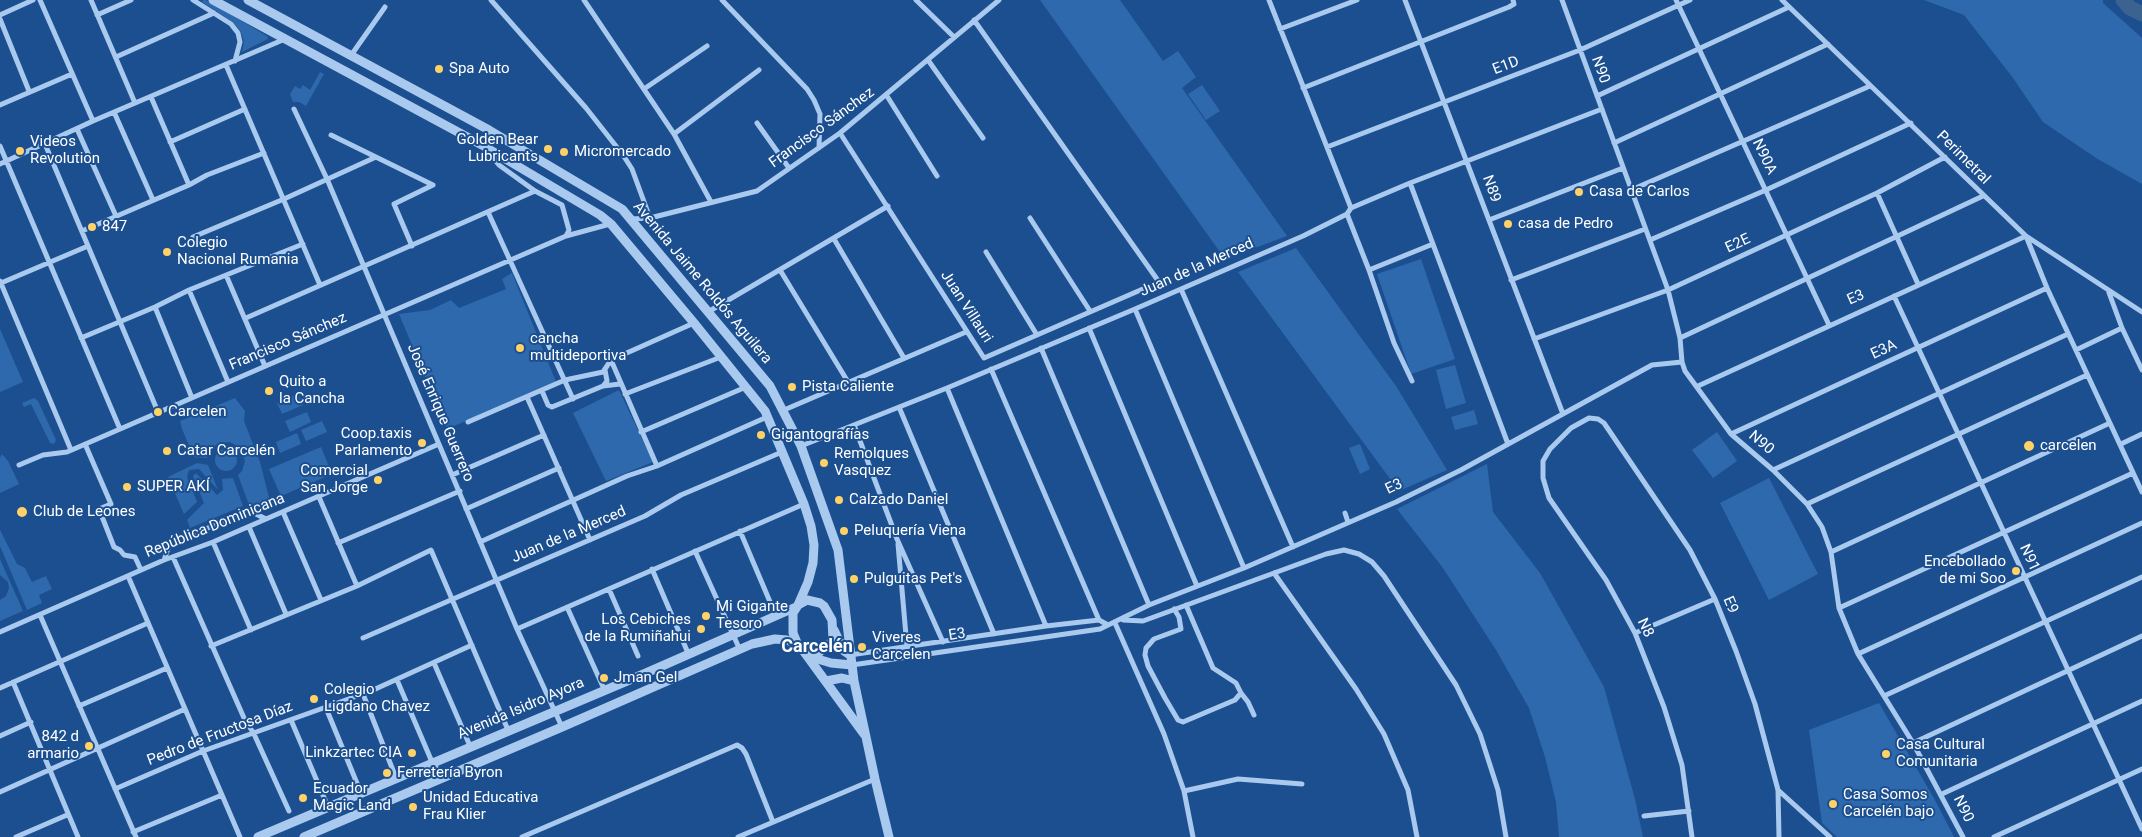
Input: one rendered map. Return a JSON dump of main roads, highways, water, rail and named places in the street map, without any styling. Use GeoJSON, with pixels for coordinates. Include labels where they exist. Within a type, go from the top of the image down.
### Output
{"type":"FeatureCollection","features":[{"type":"Feature","properties":{"kind":"waterway"},"geometry":{"type":"LineString","coordinates":[[2123,0],[2130,8],[2142,14]]}},
{"type":"Feature","properties":{"kind":"place","name":"Spa Auto"},"geometry":{"type":"Point","coordinates":[439,69]}},
{"type":"Feature","properties":{"kind":"place","name":"Golden Bear Lubricants"},"geometry":{"type":"Point","coordinates":[548,149]}},
{"type":"Feature","properties":{"kind":"place","name":"Videos Revolution"},"geometry":{"type":"Point","coordinates":[20,151]}},
{"type":"Feature","properties":{"kind":"place","name":"Micromercado"},"geometry":{"type":"Point","coordinates":[564,152]}},
{"type":"Feature","properties":{"kind":"place","name":"Casa de Carlos"},"geometry":{"type":"Point","coordinates":[1579,192]}},
{"type":"Feature","properties":{"kind":"place","name":"casa de Pedro"},"geometry":{"type":"Point","coordinates":[1508,224]}},
{"type":"Feature","properties":{"kind":"place","name":"847"},"geometry":{"type":"Point","coordinates":[92,227]}},
{"type":"Feature","properties":{"kind":"place","name":"Colegio Nacional Rumania"},"geometry":{"type":"Point","coordinates":[167,252]}},
{"type":"Feature","properties":{"kind":"place","name":"cancha multideportiva"},"geometry":{"type":"Point","coordinates":[520,348]}},
{"type":"Feature","properties":{"kind":"place","name":"Pista Caliente"},"geometry":{"type":"Point","coordinates":[792,387]}},
{"type":"Feature","properties":{"kind":"place","name":"Quito a la Cancha"},"geometry":{"type":"Point","coordinates":[269,391]}},
{"type":"Feature","properties":{"kind":"place","name":"Carcelen"},"geometry":{"type":"Point","coordinates":[158,412]}},
{"type":"Feature","properties":{"kind":"place","name":"Gigantografías"},"geometry":{"type":"Point","coordinates":[761,435]}},
{"type":"Feature","properties":{"kind":"place","name":"Coop.taxis Parlamento"},"geometry":{"type":"Point","coordinates":[422,443]}},
{"type":"Feature","properties":{"kind":"place","name":"carcelen"},"geometry":{"type":"Point","coordinates":[2029,446]}},
{"type":"Feature","properties":{"kind":"place","name":"Catar Carcelén"},"geometry":{"type":"Point","coordinates":[167,451]}},
{"type":"Feature","properties":{"kind":"place","name":"Remolques Vasquez"},"geometry":{"type":"Point","coordinates":[824,463]}},
{"type":"Feature","properties":{"kind":"place","name":"Comercial San Jorge"},"geometry":{"type":"Point","coordinates":[378,480]}},
{"type":"Feature","properties":{"kind":"place","name":"SUPER AKÍ"},"geometry":{"type":"Point","coordinates":[127,487]}},
{"type":"Feature","properties":{"kind":"place","name":"Calzado Daniel"},"geometry":{"type":"Point","coordinates":[839,500]}},
{"type":"Feature","properties":{"kind":"place","name":"Club de Leones"},"geometry":{"type":"Point","coordinates":[22,512]}},
{"type":"Feature","properties":{"kind":"place","name":"Peluquería Viena"},"geometry":{"type":"Point","coordinates":[844,531]}},
{"type":"Feature","properties":{"kind":"place","name":"Encebollado de mi Soo"},"geometry":{"type":"Point","coordinates":[2016,571]}},
{"type":"Feature","properties":{"kind":"place","name":"Pulguitas Pet's"},"geometry":{"type":"Point","coordinates":[854,579]}},
{"type":"Feature","properties":{"kind":"place","name":"Mi Gigante Tesoro"},"geometry":{"type":"Point","coordinates":[706,616]}},
{"type":"Feature","properties":{"kind":"place","name":"Los Cebiches de la Rumiñahui"},"geometry":{"type":"Point","coordinates":[701,629]}},
{"type":"Feature","properties":{"kind":"place","name":"Viveres Carcelen"},"geometry":{"type":"Point","coordinates":[862,647]}},
{"type":"Feature","properties":{"kind":"place","name":"Jman Gel"},"geometry":{"type":"Point","coordinates":[604,678]}},
{"type":"Feature","properties":{"kind":"place","name":"Colegio Ligdano Chavez"},"geometry":{"type":"Point","coordinates":[314,699]}},
{"type":"Feature","properties":{"kind":"place","name":"842 d armario"},"geometry":{"type":"Point","coordinates":[89,746]}},
{"type":"Feature","properties":{"kind":"place","name":"Linkzartec CIA"},"geometry":{"type":"Point","coordinates":[412,753]}},
{"type":"Feature","properties":{"kind":"place","name":"Casa Cultural Comunitaria"},"geometry":{"type":"Point","coordinates":[1886,754]}},
{"type":"Feature","properties":{"kind":"place","name":"Ferretería Byron"},"geometry":{"type":"Point","coordinates":[387,773]}},
{"type":"Feature","properties":{"kind":"place","name":"Ecuador Magic Land"},"geometry":{"type":"Point","coordinates":[303,798]}},
{"type":"Feature","properties":{"kind":"place","name":"Casa Somos Carcelén bajo"},"geometry":{"type":"Point","coordinates":[1833,804]}},
{"type":"Feature","properties":{"kind":"place","name":"Unidad Educativa Frau Klier"},"geometry":{"type":"Point","coordinates":[413,807]}},
{"type":"Feature","properties":{"kind":"district","name":"Carcelén"},"geometry":{"type":"Point","coordinates":[817,647]}}]}
